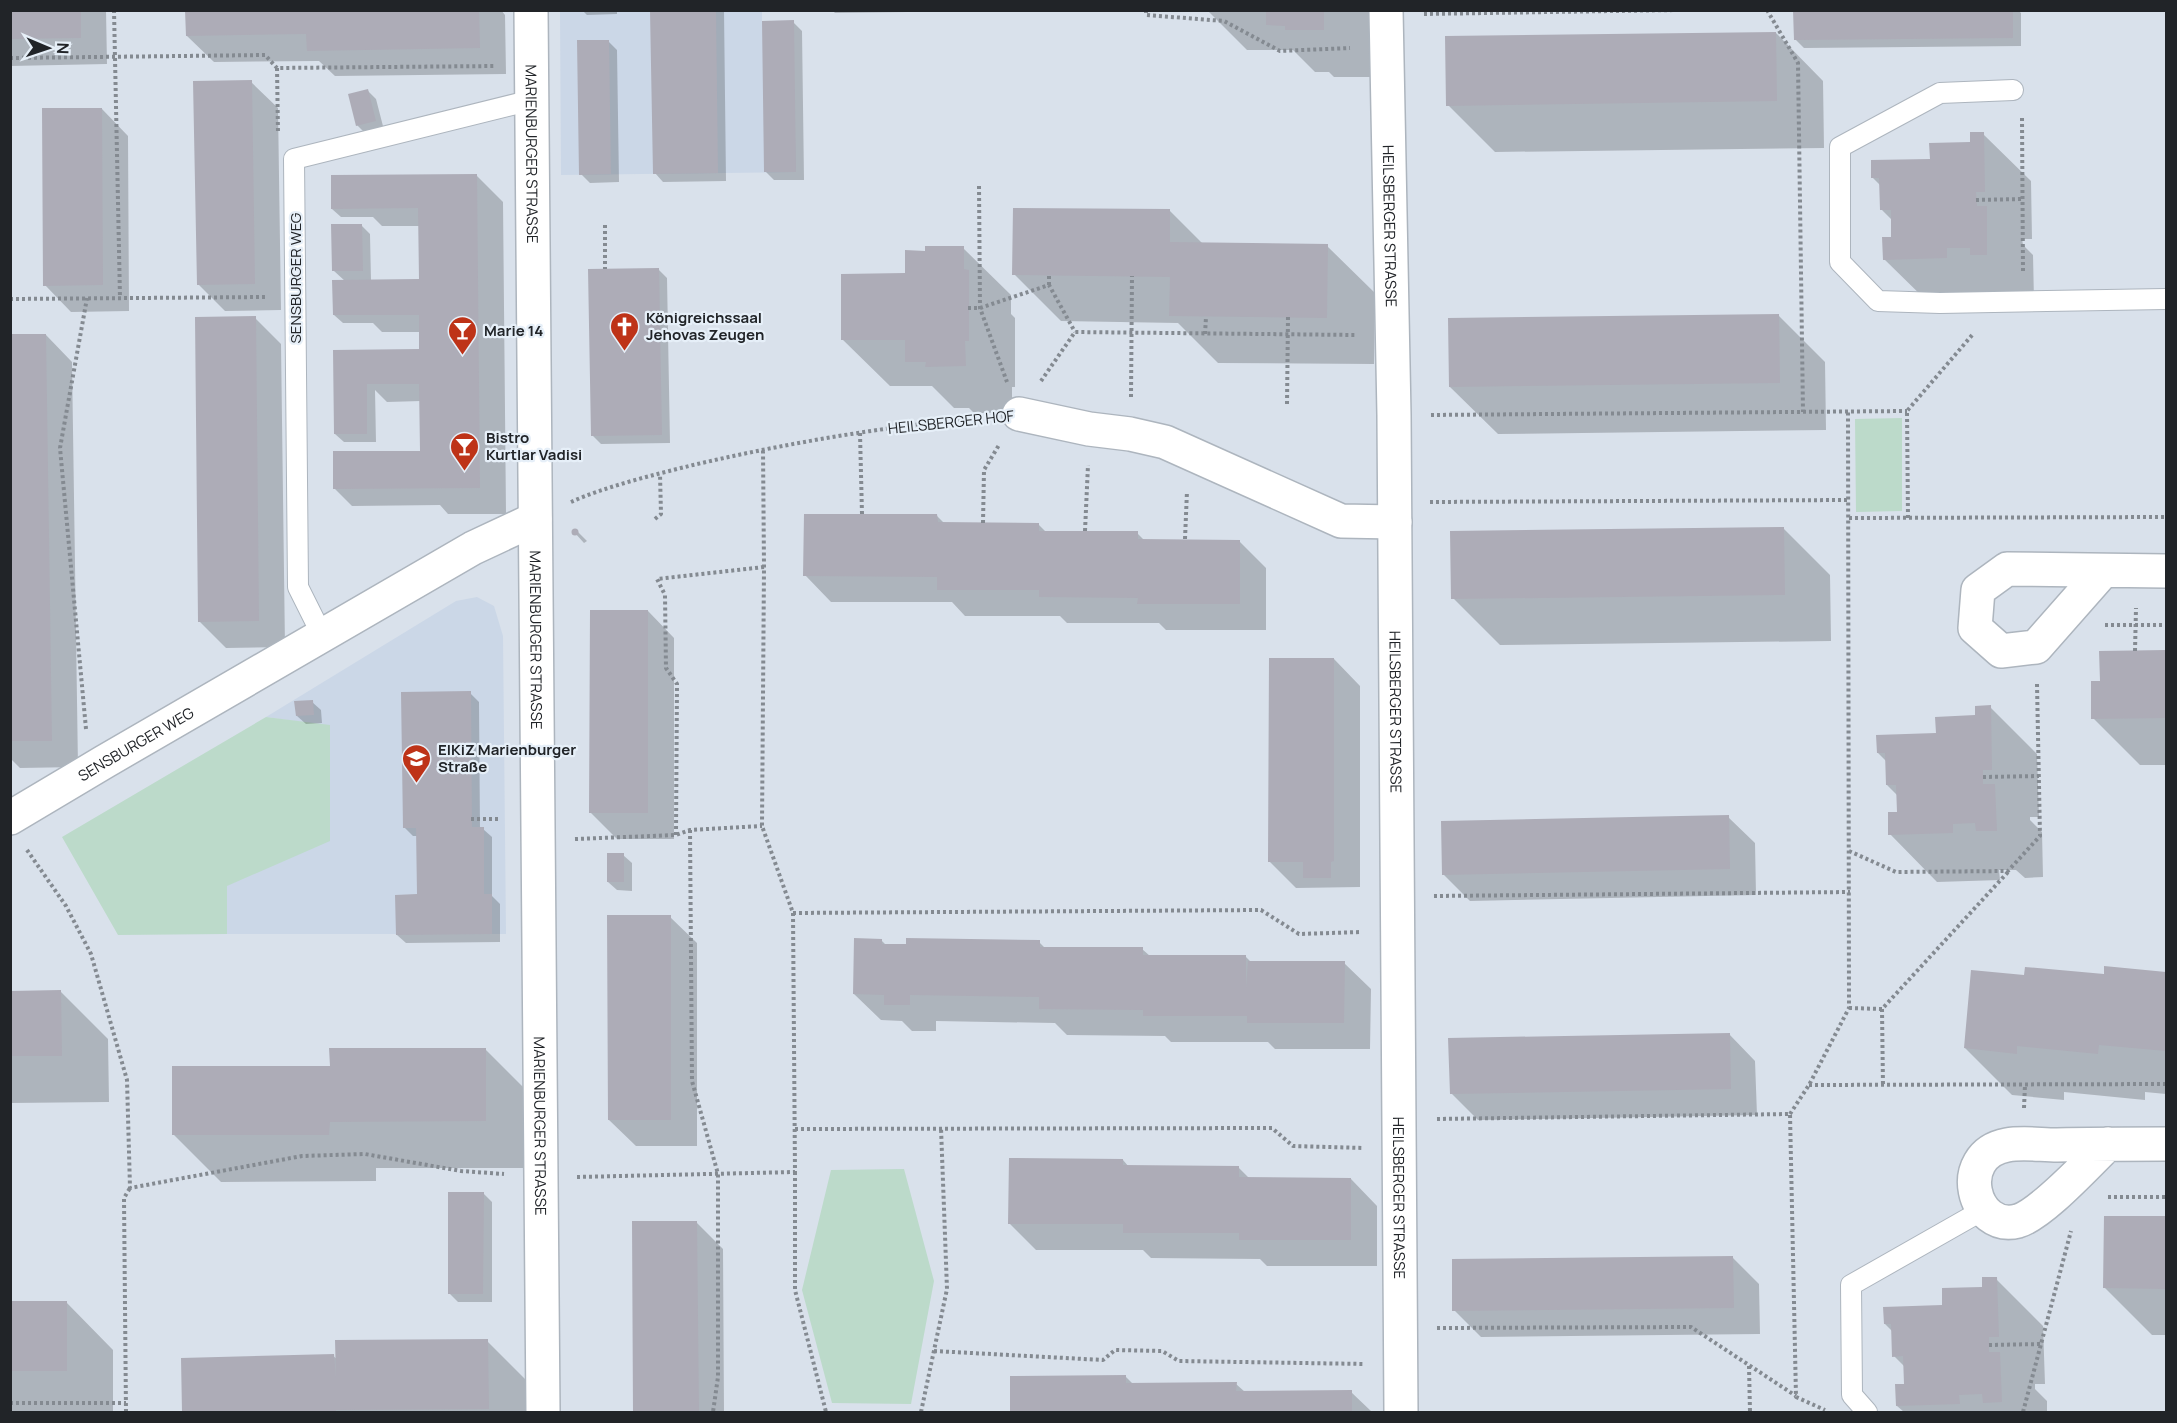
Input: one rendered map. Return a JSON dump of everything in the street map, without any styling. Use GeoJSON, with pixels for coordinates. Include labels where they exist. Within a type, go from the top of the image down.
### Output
{"type":"FeatureCollection","features":[{"type":"Feature","properties":{"kind":"street","name":"MARIENBURGER STRASSE"},"geometry":{"type":"LineString","coordinates":[[531,10],[543,1413]]}},
{"type":"Feature","properties":{"kind":"street","name":"HEILSBERGER STRASSE"},"geometry":{"type":"LineString","coordinates":[[1386,12],[1394,415],[1401,1413]]}},
{"type":"Feature","properties":{"kind":"street","name":"HEILSBERGER HOF"},"geometry":{"type":"LineString","coordinates":[[1019,414],[1165,442],[1341,522],[1395,512]]}},
{"type":"Feature","properties":{"kind":"street","name":"SENSBURGER WEG"},"geometry":{"type":"LineString","coordinates":[[16,830],[104,762],[473,548],[535,519]]}},
{"type":"Feature","properties":{"kind":"street"},"geometry":{"type":"LineString","coordinates":[[2103,572],[2047,636],[2001,651],[1975,628],[1978,590],[2007,569],[2151,571]]}},
{"type":"Feature","properties":{"kind":"street"},"geometry":{"type":"LineString","coordinates":[[2108,1144],[2073,1190],[2017,1221],[1999,1220],[1983,1210],[1973,1189],[1976,1168],[1988,1153],[2007,1145],[2108,1144],[2166,1144]]}},
{"type":"Feature","properties":{"kind":"lane"},"geometry":{"type":"LineString","coordinates":[[2013,90],[1940,93],[1840,147],[1840,262],[1878,301],[1940,303],[2166,299]]}},
{"type":"Feature","properties":{"kind":"lane"},"geometry":{"type":"LineString","coordinates":[[294,159],[532,100]]}},
{"type":"Feature","properties":{"kind":"lane","name":"SENSBURGER WEG"},"geometry":{"type":"LineString","coordinates":[[294,159],[298,587],[322,635]]}},
{"type":"Feature","properties":{"kind":"lane"},"geometry":{"type":"LineString","coordinates":[[1867,1413],[1852,1395],[1851,1285],[1983,1210]]}},
{"type":"Feature","properties":{"kind":"path"},"geometry":{"type":"LineString","coordinates":[[114,10],[120,298]]}},
{"type":"Feature","properties":{"kind":"path"},"geometry":{"type":"LineString","coordinates":[[1146,10],[1146,15],[1224,21],[1280,51],[1387,47]]}},
{"type":"Feature","properties":{"kind":"path"},"geometry":{"type":"LineString","coordinates":[[1386,12],[1678,10]]}},
{"type":"Feature","properties":{"kind":"path"},"geometry":{"type":"LineString","coordinates":[[1767,10],[1798,63],[1803,412]]}},
{"type":"Feature","properties":{"kind":"path"},"geometry":{"type":"LineString","coordinates":[[10,58],[265,56],[277,68],[278,142],[294,159]]}},
{"type":"Feature","properties":{"kind":"path"},"geometry":{"type":"LineString","coordinates":[[277,68],[532,66]]}},
{"type":"Feature","properties":{"kind":"path"},"geometry":{"type":"LineString","coordinates":[[979,186],[980,308],[1019,414]]}},
{"type":"Feature","properties":{"kind":"path"},"geometry":{"type":"LineString","coordinates":[[1976,200],[2022,199]]}},
{"type":"Feature","properties":{"kind":"path"},"geometry":{"type":"LineString","coordinates":[[605,225],[605,269]]}},
{"type":"Feature","properties":{"kind":"path"},"geometry":{"type":"LineString","coordinates":[[1049,275],[1049,285],[1075,332]]}},
{"type":"Feature","properties":{"kind":"path"},"geometry":{"type":"LineString","coordinates":[[1130,434],[1132,276]]}},
{"type":"Feature","properties":{"kind":"path"},"geometry":{"type":"LineString","coordinates":[[969,308],[980,308],[1049,285]]}},
{"type":"Feature","properties":{"kind":"path"},"geometry":{"type":"LineString","coordinates":[[10,299],[295,297]]}},
{"type":"Feature","properties":{"kind":"path"},"geometry":{"type":"LineString","coordinates":[[87,298],[60,448],[86,728],[104,762]]}},
{"type":"Feature","properties":{"kind":"path"},"geometry":{"type":"LineString","coordinates":[[1205,334],[1206,316]]}},
{"type":"Feature","properties":{"kind":"path"},"geometry":{"type":"LineString","coordinates":[[1287,404],[1288,317]]}},
{"type":"Feature","properties":{"kind":"path"},"geometry":{"type":"LineString","coordinates":[[1075,332],[1393,336]]}},
{"type":"Feature","properties":{"kind":"path"},"geometry":{"type":"LineString","coordinates":[[983,523],[984,470],[1075,332]]}},
{"type":"Feature","properties":{"kind":"path"},"geometry":{"type":"LineString","coordinates":[[1796,1397],[1790,1114],[1809,1085],[1849,1008],[1848,411]]}},
{"type":"Feature","properties":{"kind":"path"},"geometry":{"type":"LineString","coordinates":[[1394,415],[1907,411]]}},
{"type":"Feature","properties":{"kind":"path","name":"HEILSBERGER HOF"},"geometry":{"type":"LineString","coordinates":[[535,519],[574,500],[660,474],[763,448],[860,433],[1019,414]]}},
{"type":"Feature","properties":{"kind":"path"},"geometry":{"type":"LineString","coordinates":[[1085,531],[1089,429]]}},
{"type":"Feature","properties":{"kind":"path"},"geometry":{"type":"LineString","coordinates":[[860,433],[862,514]]}},
{"type":"Feature","properties":{"kind":"path"},"geometry":{"type":"LineString","coordinates":[[763,448],[765,567],[762,826],[793,913],[795,1290],[826,1413]]}},
{"type":"Feature","properties":{"kind":"path"},"geometry":{"type":"LineString","coordinates":[[1185,539],[1187,487],[1200,456]]}},
{"type":"Feature","properties":{"kind":"path"},"geometry":{"type":"LineString","coordinates":[[655,519],[661,514],[660,474]]}},
{"type":"Feature","properties":{"kind":"path"},"geometry":{"type":"LineString","coordinates":[[1395,512],[1849,500]]}},
{"type":"Feature","properties":{"kind":"path"},"geometry":{"type":"LineString","coordinates":[[1849,518],[2166,518]]}},
{"type":"Feature","properties":{"kind":"path"},"geometry":{"type":"LineString","coordinates":[[676,835],[677,684],[666,668],[665,596],[657,579],[765,567]]}},
{"type":"Feature","properties":{"kind":"path"},"geometry":{"type":"LineString","coordinates":[[2135,651],[2136,625],[2151,571]]}},
{"type":"Feature","properties":{"kind":"path"},"geometry":{"type":"LineString","coordinates":[[1883,1086],[1882,1009],[2040,836],[2039,776],[2047,636],[2136,625],[2166,625]]}},
{"type":"Feature","properties":{"kind":"path"},"geometry":{"type":"LineString","coordinates":[[1983,777],[2039,776]]}},
{"type":"Feature","properties":{"kind":"path"},"geometry":{"type":"LineString","coordinates":[[538,840],[676,835],[690,830],[762,826]]}},
{"type":"Feature","properties":{"kind":"path"},"geometry":{"type":"LineString","coordinates":[[16,830],[66,906],[91,954],[127,1080],[130,1188],[124,1198],[126,1413]]}},
{"type":"Feature","properties":{"kind":"path"},"geometry":{"type":"LineString","coordinates":[[690,830],[692,1081],[718,1174],[718,1377],[713,1413]]}},
{"type":"Feature","properties":{"kind":"path"},"geometry":{"type":"LineString","coordinates":[[1849,851],[1896,872],[2008,872]]}},
{"type":"Feature","properties":{"kind":"path"},"geometry":{"type":"LineString","coordinates":[[1398,896],[1850,892]]}},
{"type":"Feature","properties":{"kind":"path"},"geometry":{"type":"LineString","coordinates":[[793,913],[1261,910],[1299,934],[1399,931]]}},
{"type":"Feature","properties":{"kind":"path"},"geometry":{"type":"LineString","coordinates":[[1849,1008],[1882,1009]]}},
{"type":"Feature","properties":{"kind":"path"},"geometry":{"type":"LineString","coordinates":[[1809,1085],[2166,1084]]}},
{"type":"Feature","properties":{"kind":"path"},"geometry":{"type":"LineString","coordinates":[[795,1129],[1272,1128],[1293,1146],[1400,1134],[1790,1114]]}},
{"type":"Feature","properties":{"kind":"path"},"geometry":{"type":"LineString","coordinates":[[921,1413],[947,1289],[941,1128]]}},
{"type":"Feature","properties":{"kind":"path"},"geometry":{"type":"LineString","coordinates":[[130,1188],[303,1156],[365,1154],[461,1171],[540,1177],[795,1172]]}},
{"type":"Feature","properties":{"kind":"path"},"geometry":{"type":"LineString","coordinates":[[2023,1413],[2041,1344],[2073,1190],[2166,1197]]}},
{"type":"Feature","properties":{"kind":"path"},"geometry":{"type":"LineString","coordinates":[[1400,1328],[1690,1327],[1796,1397],[1830,1413]]}},
{"type":"Feature","properties":{"kind":"path"},"geometry":{"type":"LineString","coordinates":[[1989,1345],[2041,1344]]}},
{"type":"Feature","properties":{"kind":"path"},"geometry":{"type":"LineString","coordinates":[[934,1352],[1103,1359],[1115,1350],[1162,1351],[1179,1361],[1400,1365]]}},
{"type":"Feature","properties":{"kind":"path"},"geometry":{"type":"LineString","coordinates":[[1749,1366],[1750,1413]]}},
{"type":"Feature","properties":{"kind":"path"},"geometry":{"type":"LineString","coordinates":[[10,1402],[126,1403]]}},
{"type":"Feature","properties":{"kind":"shaded area"},"geometry":{"type":"Polygon","coordinates":[[[762,10],[762,21],[795,138],[796,172],[561,175],[560,11],[762,10]]]}},
{"type":"Feature","properties":{"kind":"shaded area","name":"ElKiZ Marienburger Straße"},"geometry":{"type":"Polygon","coordinates":[[[477,597],[494,606],[503,636],[506,934],[227,934],[227,886],[330,726],[266,717],[456,601],[477,597]]]}},
{"type":"Feature","properties":{"kind":"green space"},"geometry":{"type":"Polygon","coordinates":[[[1902,418],[1902,511],[1856,512],[1855,419],[1902,418]]]}},
{"type":"Feature","properties":{"kind":"green space"},"geometry":{"type":"Polygon","coordinates":[[[266,717],[330,725],[330,841],[227,886],[227,934],[118,935],[62,837],[266,717]]]}},
{"type":"Feature","properties":{"kind":"green space"},"geometry":{"type":"Polygon","coordinates":[[[904,1169],[934,1281],[911,1404],[832,1403],[802,1290],[831,1170],[904,1169]]]}},
{"type":"Feature","properties":{"kind":"building"},"geometry":{"type":"Polygon","coordinates":[[[10,10],[81,10],[81,38],[10,39],[10,10]]]}},
{"type":"Feature","properties":{"kind":"building"},"geometry":{"type":"Polygon","coordinates":[[[185,10],[479,10],[480,48],[307,51],[306,34],[186,36],[185,10]]]}},
{"type":"Feature","properties":{"kind":"building"},"geometry":{"type":"Polygon","coordinates":[[[650,10],[716,10],[718,173],[653,174],[650,10]]]}},
{"type":"Feature","properties":{"kind":"building"},"geometry":{"type":"Polygon","coordinates":[[[1266,10],[1324,10],[1324,30],[1285,30],[1285,26],[1266,25],[1266,10]]]}},
{"type":"Feature","properties":{"kind":"building"},"geometry":{"type":"Polygon","coordinates":[[[1793,10],[2013,10],[2013,38],[1794,40],[1793,10]]]}},
{"type":"Feature","properties":{"kind":"building"},"geometry":{"type":"Polygon","coordinates":[[[794,20],[796,172],[764,172],[762,21],[794,20]]]}},
{"type":"Feature","properties":{"kind":"building"},"geometry":{"type":"Polygon","coordinates":[[[1776,32],[1777,101],[1446,106],[1445,36],[1776,32]]]}},
{"type":"Feature","properties":{"kind":"building"},"geometry":{"type":"Polygon","coordinates":[[[577,40],[609,40],[611,174],[579,175],[577,40]]]}},
{"type":"Feature","properties":{"kind":"building"},"geometry":{"type":"Polygon","coordinates":[[[252,80],[255,284],[197,285],[193,81],[252,80]]]}},
{"type":"Feature","properties":{"kind":"building"},"geometry":{"type":"Polygon","coordinates":[[[368,89],[376,121],[356,126],[348,94],[368,89]]]}},
{"type":"Feature","properties":{"kind":"building"},"geometry":{"type":"Polygon","coordinates":[[[42,108],[102,108],[103,285],[43,286],[42,108]]]}},
{"type":"Feature","properties":{"kind":"building"},"geometry":{"type":"Polygon","coordinates":[[[1970,132],[1984,132],[1985,192],[1976,192],[1977,206],[1987,206],[1987,255],[1970,255],[1970,248],[1947,248],[1947,258],[1883,260],[1882,237],[1891,237],[1891,210],[1880,210],[1879,178],[1871,178],[1871,160],[1930,159],[1929,143],[1970,142],[1970,132]]]}},
{"type":"Feature","properties":{"kind":"building"},"geometry":{"type":"Polygon","coordinates":[[[477,174],[480,488],[333,489],[333,451],[420,451],[419,384],[367,384],[367,434],[334,434],[333,350],[419,349],[419,315],[333,315],[332,280],[419,279],[418,208],[331,209],[331,175],[477,174]]]}},
{"type":"Feature","properties":{"kind":"building"},"geometry":{"type":"Polygon","coordinates":[[[1013,208],[1170,209],[1170,242],[1328,244],[1327,318],[1169,316],[1170,277],[1012,275],[1013,208]]]}},
{"type":"Feature","properties":{"kind":"building"},"geometry":{"type":"Polygon","coordinates":[[[331,224],[362,224],[363,271],[332,271],[331,224]]]}},
{"type":"Feature","properties":{"kind":"building"},"geometry":{"type":"Polygon","coordinates":[[[925,246],[964,246],[964,269],[969,270],[969,341],[965,341],[966,366],[925,367],[926,362],[905,362],[905,340],[841,340],[841,274],[905,273],[905,250],[925,251],[925,246]]]}},
{"type":"Feature","properties":{"kind":"building","name":"Königreichssaal Jehovas Zeugen"},"geometry":{"type":"Polygon","coordinates":[[[659,268],[662,435],[591,436],[588,269],[659,268]]]}},
{"type":"Feature","properties":{"kind":"building"},"geometry":{"type":"Polygon","coordinates":[[[1779,314],[1780,383],[1449,387],[1448,318],[1779,314]]]}},
{"type":"Feature","properties":{"kind":"building"},"geometry":{"type":"Polygon","coordinates":[[[256,316],[259,621],[198,622],[195,317],[256,316]]]}},
{"type":"Feature","properties":{"kind":"building"},"geometry":{"type":"Polygon","coordinates":[[[10,334],[46,334],[52,741],[10,741],[10,334]]]}},
{"type":"Feature","properties":{"kind":"building"},"geometry":{"type":"Polygon","coordinates":[[[804,514],[937,514],[938,522],[1039,523],[1039,531],[1138,531],[1138,539],[1240,540],[1240,604],[1137,604],[1138,598],[1039,597],[1039,590],[937,590],[937,577],[803,576],[804,514]]]}},
{"type":"Feature","properties":{"kind":"building"},"geometry":{"type":"Polygon","coordinates":[[[1784,527],[1785,595],[1451,599],[1450,531],[1784,527]]]}},
{"type":"Feature","properties":{"kind":"building"},"geometry":{"type":"Polygon","coordinates":[[[575,528],[579,532],[575,536],[571,532],[575,528]]]}},
{"type":"Feature","properties":{"kind":"building"},"geometry":{"type":"Polygon","coordinates":[[[590,610],[648,610],[648,813],[589,813],[590,610]]]}},
{"type":"Feature","properties":{"kind":"building"},"geometry":{"type":"Polygon","coordinates":[[[2166,650],[2166,718],[2091,719],[2091,681],[2100,681],[2099,651],[2166,650]]]}},
{"type":"Feature","properties":{"kind":"building"},"geometry":{"type":"Polygon","coordinates":[[[1269,658],[1334,658],[1334,861],[1331,862],[1331,878],[1303,878],[1303,862],[1268,862],[1269,658]]]}},
{"type":"Feature","properties":{"kind":"building"},"geometry":{"type":"Polygon","coordinates":[[[471,691],[472,827],[484,827],[484,894],[492,894],[492,934],[396,935],[395,895],[417,894],[416,828],[403,828],[401,692],[471,691]]]}},
{"type":"Feature","properties":{"kind":"building"},"geometry":{"type":"Polygon","coordinates":[[[313,700],[314,715],[296,716],[294,701],[313,700]]]}},
{"type":"Feature","properties":{"kind":"building"},"geometry":{"type":"Polygon","coordinates":[[[1991,705],[1992,770],[1983,770],[1983,784],[1995,784],[1997,831],[1976,831],[1975,823],[1953,824],[1953,833],[1888,835],[1888,812],[1897,812],[1896,785],[1886,785],[1885,753],[1877,753],[1876,735],[1936,733],[1935,717],[1975,715],[1975,706],[1991,705]]]}},
{"type":"Feature","properties":{"kind":"building"},"geometry":{"type":"Polygon","coordinates":[[[1729,815],[1730,869],[1442,875],[1441,821],[1729,815]]]}},
{"type":"Feature","properties":{"kind":"building"},"geometry":{"type":"Polygon","coordinates":[[[607,853],[624,853],[624,882],[607,882],[607,853]]]}},
{"type":"Feature","properties":{"kind":"building"},"geometry":{"type":"Polygon","coordinates":[[[607,915],[671,915],[671,1120],[608,1120],[607,915]]]}},
{"type":"Feature","properties":{"kind":"building"},"geometry":{"type":"Polygon","coordinates":[[[854,938],[882,939],[882,944],[906,944],[906,938],[1040,940],[1040,947],[1143,947],[1143,955],[1246,955],[1246,988],[1248,961],[1345,961],[1344,1023],[1247,1023],[1247,1016],[1143,1016],[1143,1010],[1039,1009],[1039,997],[910,995],[910,1005],[884,1005],[884,995],[853,994],[854,938]]]}},
{"type":"Feature","properties":{"kind":"building"},"geometry":{"type":"Polygon","coordinates":[[[2104,966],[2166,972],[2166,1051],[2099,1045],[2098,1054],[2017,1046],[2017,1054],[1964,1048],[1971,970],[2024,975],[2025,967],[2104,974],[2104,966]]]}},
{"type":"Feature","properties":{"kind":"building"},"geometry":{"type":"Polygon","coordinates":[[[61,990],[62,1056],[10,1056],[10,991],[61,990]]]}},
{"type":"Feature","properties":{"kind":"building"},"geometry":{"type":"Polygon","coordinates":[[[1730,1033],[1731,1089],[1450,1094],[1448,1038],[1730,1033]]]}},
{"type":"Feature","properties":{"kind":"building"},"geometry":{"type":"Polygon","coordinates":[[[329,1048],[486,1048],[486,1121],[330,1122],[329,1135],[172,1135],[172,1066],[330,1066],[329,1048]]]}},
{"type":"Feature","properties":{"kind":"building"},"geometry":{"type":"Polygon","coordinates":[[[1009,1158],[1123,1159],[1123,1165],[1239,1166],[1239,1177],[1351,1178],[1351,1240],[1239,1240],[1239,1233],[1123,1233],[1123,1224],[1008,1224],[1009,1158]]]}},
{"type":"Feature","properties":{"kind":"building"},"geometry":{"type":"Polygon","coordinates":[[[448,1192],[484,1192],[483,1294],[448,1294],[448,1192]]]}},
{"type":"Feature","properties":{"kind":"building"},"geometry":{"type":"Polygon","coordinates":[[[2104,1216],[2166,1216],[2166,1289],[2103,1288],[2104,1216]]]}},
{"type":"Feature","properties":{"kind":"building"},"geometry":{"type":"Polygon","coordinates":[[[632,1221],[697,1221],[699,1412],[633,1412],[632,1221]]]}},
{"type":"Feature","properties":{"kind":"building"},"geometry":{"type":"Polygon","coordinates":[[[1733,1256],[1734,1308],[1452,1311],[1452,1259],[1733,1256]]]}},
{"type":"Feature","properties":{"kind":"building"},"geometry":{"type":"Polygon","coordinates":[[[1982,1277],[1997,1277],[1999,1337],[1989,1337],[1989,1352],[2000,1352],[2002,1402],[1983,1403],[1982,1394],[1959,1395],[1960,1404],[1896,1406],[1895,1384],[1904,1384],[1903,1356],[1892,1357],[1891,1324],[1884,1324],[1883,1307],[1942,1305],[1942,1288],[1982,1287],[1982,1277]]]}},
{"type":"Feature","properties":{"kind":"building"},"geometry":{"type":"Polygon","coordinates":[[[10,1301],[67,1301],[67,1371],[10,1371],[10,1301]]]}},
{"type":"Feature","properties":{"kind":"building"},"geometry":{"type":"Polygon","coordinates":[[[488,1339],[489,1409],[182,1412],[181,1358],[334,1354],[336,1378],[335,1340],[488,1339]]]}},
{"type":"Feature","properties":{"kind":"building"},"geometry":{"type":"Polygon","coordinates":[[[1126,1375],[1126,1383],[1237,1382],[1236,1391],[1352,1390],[1352,1412],[1010,1412],[1010,1376],[1126,1375]]]}},
{"type":"Feature","properties":{"kind":"place","name":"Königreichssaal Jehovas Zeugen"},"geometry":{"type":"Point","coordinates":[625,352]}},
{"type":"Feature","properties":{"kind":"place","name":"Marie 14"},"geometry":{"type":"Point","coordinates":[463,356]}},
{"type":"Feature","properties":{"kind":"place","name":"Bistro Kurtlar Vadisi"},"geometry":{"type":"Point","coordinates":[465,472]}},
{"type":"Feature","properties":{"kind":"place","name":"ElKiZ Marienburger Straße"},"geometry":{"type":"Point","coordinates":[417,784]}}]}
